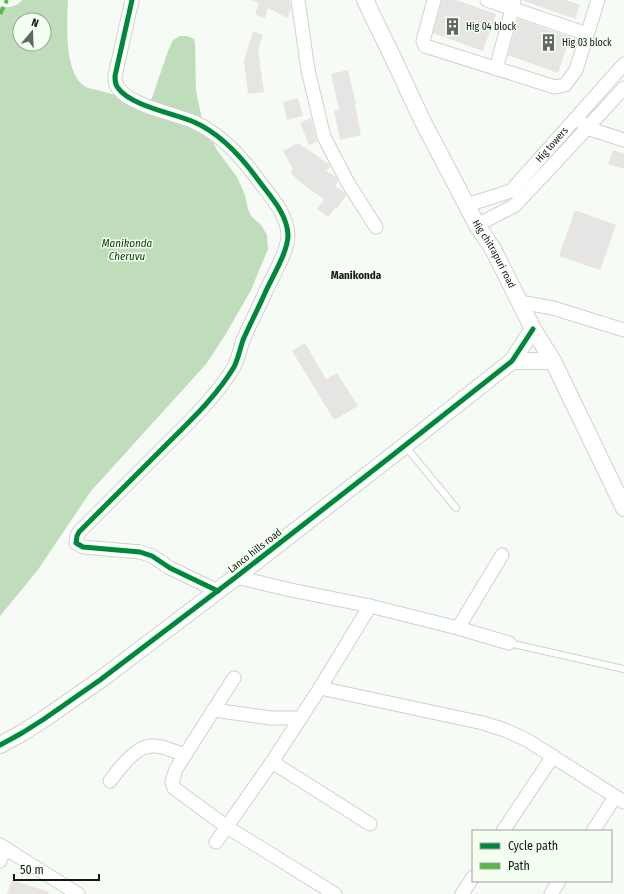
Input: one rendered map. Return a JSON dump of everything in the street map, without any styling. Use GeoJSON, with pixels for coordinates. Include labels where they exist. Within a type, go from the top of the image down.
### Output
{"type":"FeatureCollection","features":[{"type":"Feature","properties":{"kind":"street"},"geometry":{"type":"LineString","coordinates":[[132,0],[115,76],[118,88],[128,97],[152,108],[194,122],[220,138],[242,160],[277,205],[285,220],[288,235],[285,249],[243,340],[233,367],[219,388],[195,416],[80,532],[77,536],[76,543],[83,547],[140,552],[152,556],[170,568],[218,591]]}},
{"type":"Feature","properties":{"kind":"street"},"geometry":{"type":"LineString","coordinates":[[298,0],[308,70],[324,137],[348,183],[376,227]]}},
{"type":"Feature","properties":{"kind":"street","name":"Hig chitrapuri road"},"geometry":{"type":"LineString","coordinates":[[365,0],[422,120],[477,225],[493,249],[533,329],[553,361],[624,508]]}},
{"type":"Feature","properties":{"kind":"street"},"geometry":{"type":"LineString","coordinates":[[434,0],[423,41],[425,46],[555,87],[565,85],[576,70],[598,0]]}},
{"type":"Feature","properties":{"kind":"street"},"geometry":{"type":"LineString","coordinates":[[487,0],[513,4],[587,34]]}},
{"type":"Feature","properties":{"kind":"street"},"geometry":{"type":"LineString","coordinates":[[496,69],[513,4]]}},
{"type":"Feature","properties":{"kind":"street","name":"Hig towers"},"geometry":{"type":"LineString","coordinates":[[467,206],[511,191],[624,64]]}},
{"type":"Feature","properties":{"kind":"street"},"geometry":{"type":"LineString","coordinates":[[477,225],[514,206],[624,88]]}},
{"type":"Feature","properties":{"kind":"street"},"geometry":{"type":"LineString","coordinates":[[576,118],[587,128],[624,140]]}},
{"type":"Feature","properties":{"kind":"street"},"geometry":{"type":"LineString","coordinates":[[520,302],[553,308],[624,330]]}},
{"type":"Feature","properties":{"kind":"street","name":"Lanco hills road"},"geometry":{"type":"LineString","coordinates":[[0,745],[44,719],[94,685],[236,577],[512,361],[533,329]]}},
{"type":"Feature","properties":{"kind":"street"},"geometry":{"type":"LineString","coordinates":[[512,361],[553,361]]}},
{"type":"Feature","properties":{"kind":"street"},"geometry":{"type":"LineString","coordinates":[[458,628],[502,555]]}},
{"type":"Feature","properties":{"kind":"street"},"geometry":{"type":"LineString","coordinates":[[236,577],[370,606],[458,628],[508,643]]}},
{"type":"Feature","properties":{"kind":"street"},"geometry":{"type":"LineString","coordinates":[[216,842],[301,718],[370,606]]}},
{"type":"Feature","properties":{"kind":"street"},"geometry":{"type":"LineString","coordinates":[[234,678],[176,769],[172,782],[174,788],[227,827],[335,894]]}},
{"type":"Feature","properties":{"kind":"street"},"geometry":{"type":"LineString","coordinates":[[320,688],[483,723],[505,730],[527,740],[620,800],[593,830]]}},
{"type":"Feature","properties":{"kind":"street"},"geometry":{"type":"LineString","coordinates":[[213,710],[271,718],[301,718]]}},
{"type":"Feature","properties":{"kind":"street"},"geometry":{"type":"LineString","coordinates":[[110,781],[117,771],[137,751],[146,746],[167,748],[184,755]]}},
{"type":"Feature","properties":{"kind":"street"},"geometry":{"type":"LineString","coordinates":[[504,830],[553,756]]}},
{"type":"Feature","properties":{"kind":"street"},"geometry":{"type":"LineString","coordinates":[[272,762],[370,824]]}},
{"type":"Feature","properties":{"kind":"street"},"geometry":{"type":"LineString","coordinates":[[0,861],[3,847],[76,893]]}},
{"type":"Feature","properties":{"kind":"street"},"geometry":{"type":"LineString","coordinates":[[462,894],[472,879]]}},
{"type":"Feature","properties":{"kind":"street"},"geometry":{"type":"LineString","coordinates":[[550,894],[558,882]]}},
{"type":"Feature","properties":{"kind":"lane"},"geometry":{"type":"LineString","coordinates":[[405,445],[456,508]]}},
{"type":"Feature","properties":{"kind":"lane"},"geometry":{"type":"LineString","coordinates":[[508,643],[624,669]]}},
{"type":"Feature","properties":{"kind":"water","name":"Manikonda Cheruvu"},"geometry":{"type":"Polygon","coordinates":[[[22,0],[68,0],[68,46],[72,69],[77,78],[88,88],[148,103],[152,98],[173,40],[180,36],[187,36],[194,39],[196,91],[202,119],[217,150],[237,177],[245,195],[251,216],[261,225],[267,235],[268,249],[251,290],[207,363],[91,491],[37,571],[0,616],[0,7],[18,4],[22,0]]]}},
{"type":"Feature","properties":{"kind":"building"},"geometry":{"type":"Polygon","coordinates":[[[252,0],[290,0],[291,9],[287,18],[268,8],[265,18],[255,14],[259,3],[252,0]]]}},
{"type":"Feature","properties":{"kind":"building","name":"Hig 04 block"},"geometry":{"type":"Polygon","coordinates":[[[442,0],[456,0],[496,14],[483,51],[433,33],[442,0]]]}},
{"type":"Feature","properties":{"kind":"building"},"geometry":{"type":"Polygon","coordinates":[[[524,0],[567,0],[580,5],[575,19],[524,0]]]}},
{"type":"Feature","properties":{"kind":"building","name":"Hig 03 block"},"geometry":{"type":"Polygon","coordinates":[[[518,19],[570,37],[558,73],[508,55],[518,19]]]}},
{"type":"Feature","properties":{"kind":"building"},"geometry":{"type":"Polygon","coordinates":[[[253,31],[263,35],[258,49],[264,92],[248,94],[244,61],[253,31]]]}},
{"type":"Feature","properties":{"kind":"building"},"geometry":{"type":"Polygon","coordinates":[[[348,70],[361,135],[340,140],[334,111],[339,110],[331,74],[348,70]]]}},
{"type":"Feature","properties":{"kind":"building"},"geometry":{"type":"Polygon","coordinates":[[[298,98],[303,116],[287,120],[283,102],[298,98]]]}},
{"type":"Feature","properties":{"kind":"building"},"geometry":{"type":"Polygon","coordinates":[[[311,118],[317,142],[309,145],[300,123],[311,118]]]}},
{"type":"Feature","properties":{"kind":"building"},"geometry":{"type":"Polygon","coordinates":[[[298,143],[329,164],[330,166],[326,171],[336,177],[338,182],[335,186],[346,195],[337,209],[335,208],[328,217],[317,209],[324,199],[290,173],[293,169],[283,151],[298,143]]]}},
{"type":"Feature","properties":{"kind":"building"},"geometry":{"type":"Polygon","coordinates":[[[613,150],[624,154],[624,169],[608,164],[613,150]]]}},
{"type":"Feature","properties":{"kind":"building"},"geometry":{"type":"Polygon","coordinates":[[[575,210],[616,225],[600,270],[559,256],[575,210]]]}},
{"type":"Feature","properties":{"kind":"building"},"geometry":{"type":"Polygon","coordinates":[[[305,343],[326,379],[337,373],[358,406],[334,420],[292,351],[305,343]]]}},
{"type":"Feature","properties":{"kind":"building"},"geometry":{"type":"Polygon","coordinates":[[[12,880],[49,892],[48,894],[7,894],[12,880]]]}},
{"type":"Feature","properties":{"kind":"marked path"},"geometry":{"type":"LineString","coordinates":[[0,14],[7,0]]}},
{"type":"Feature","properties":{"kind":"cycle path"},"geometry":{"type":"LineString","coordinates":[[132,0],[115,76],[117,87],[132,100],[194,122],[220,138],[236,152],[281,211],[287,227],[288,235],[283,257],[243,340],[234,367],[227,378],[211,399],[193,418],[79,532],[76,543],[83,547],[140,552],[152,556],[170,568],[218,591]]}},
{"type":"Feature","properties":{"kind":"cycle path"},"geometry":{"type":"LineString","coordinates":[[0,745],[44,719],[100,680],[389,458],[512,361],[533,329]]}},
{"type":"Feature","properties":{"kind":"place","name":"Hig 04 block"},"geometry":{"type":"Point","coordinates":[453,27]}},
{"type":"Feature","properties":{"kind":"place","name":"Hig 03 block"},"geometry":{"type":"Point","coordinates":[549,43]}},
{"type":"Feature","properties":{"kind":"district","name":"Manikonda"},"geometry":{"type":"Point","coordinates":[356,275]}}]}
